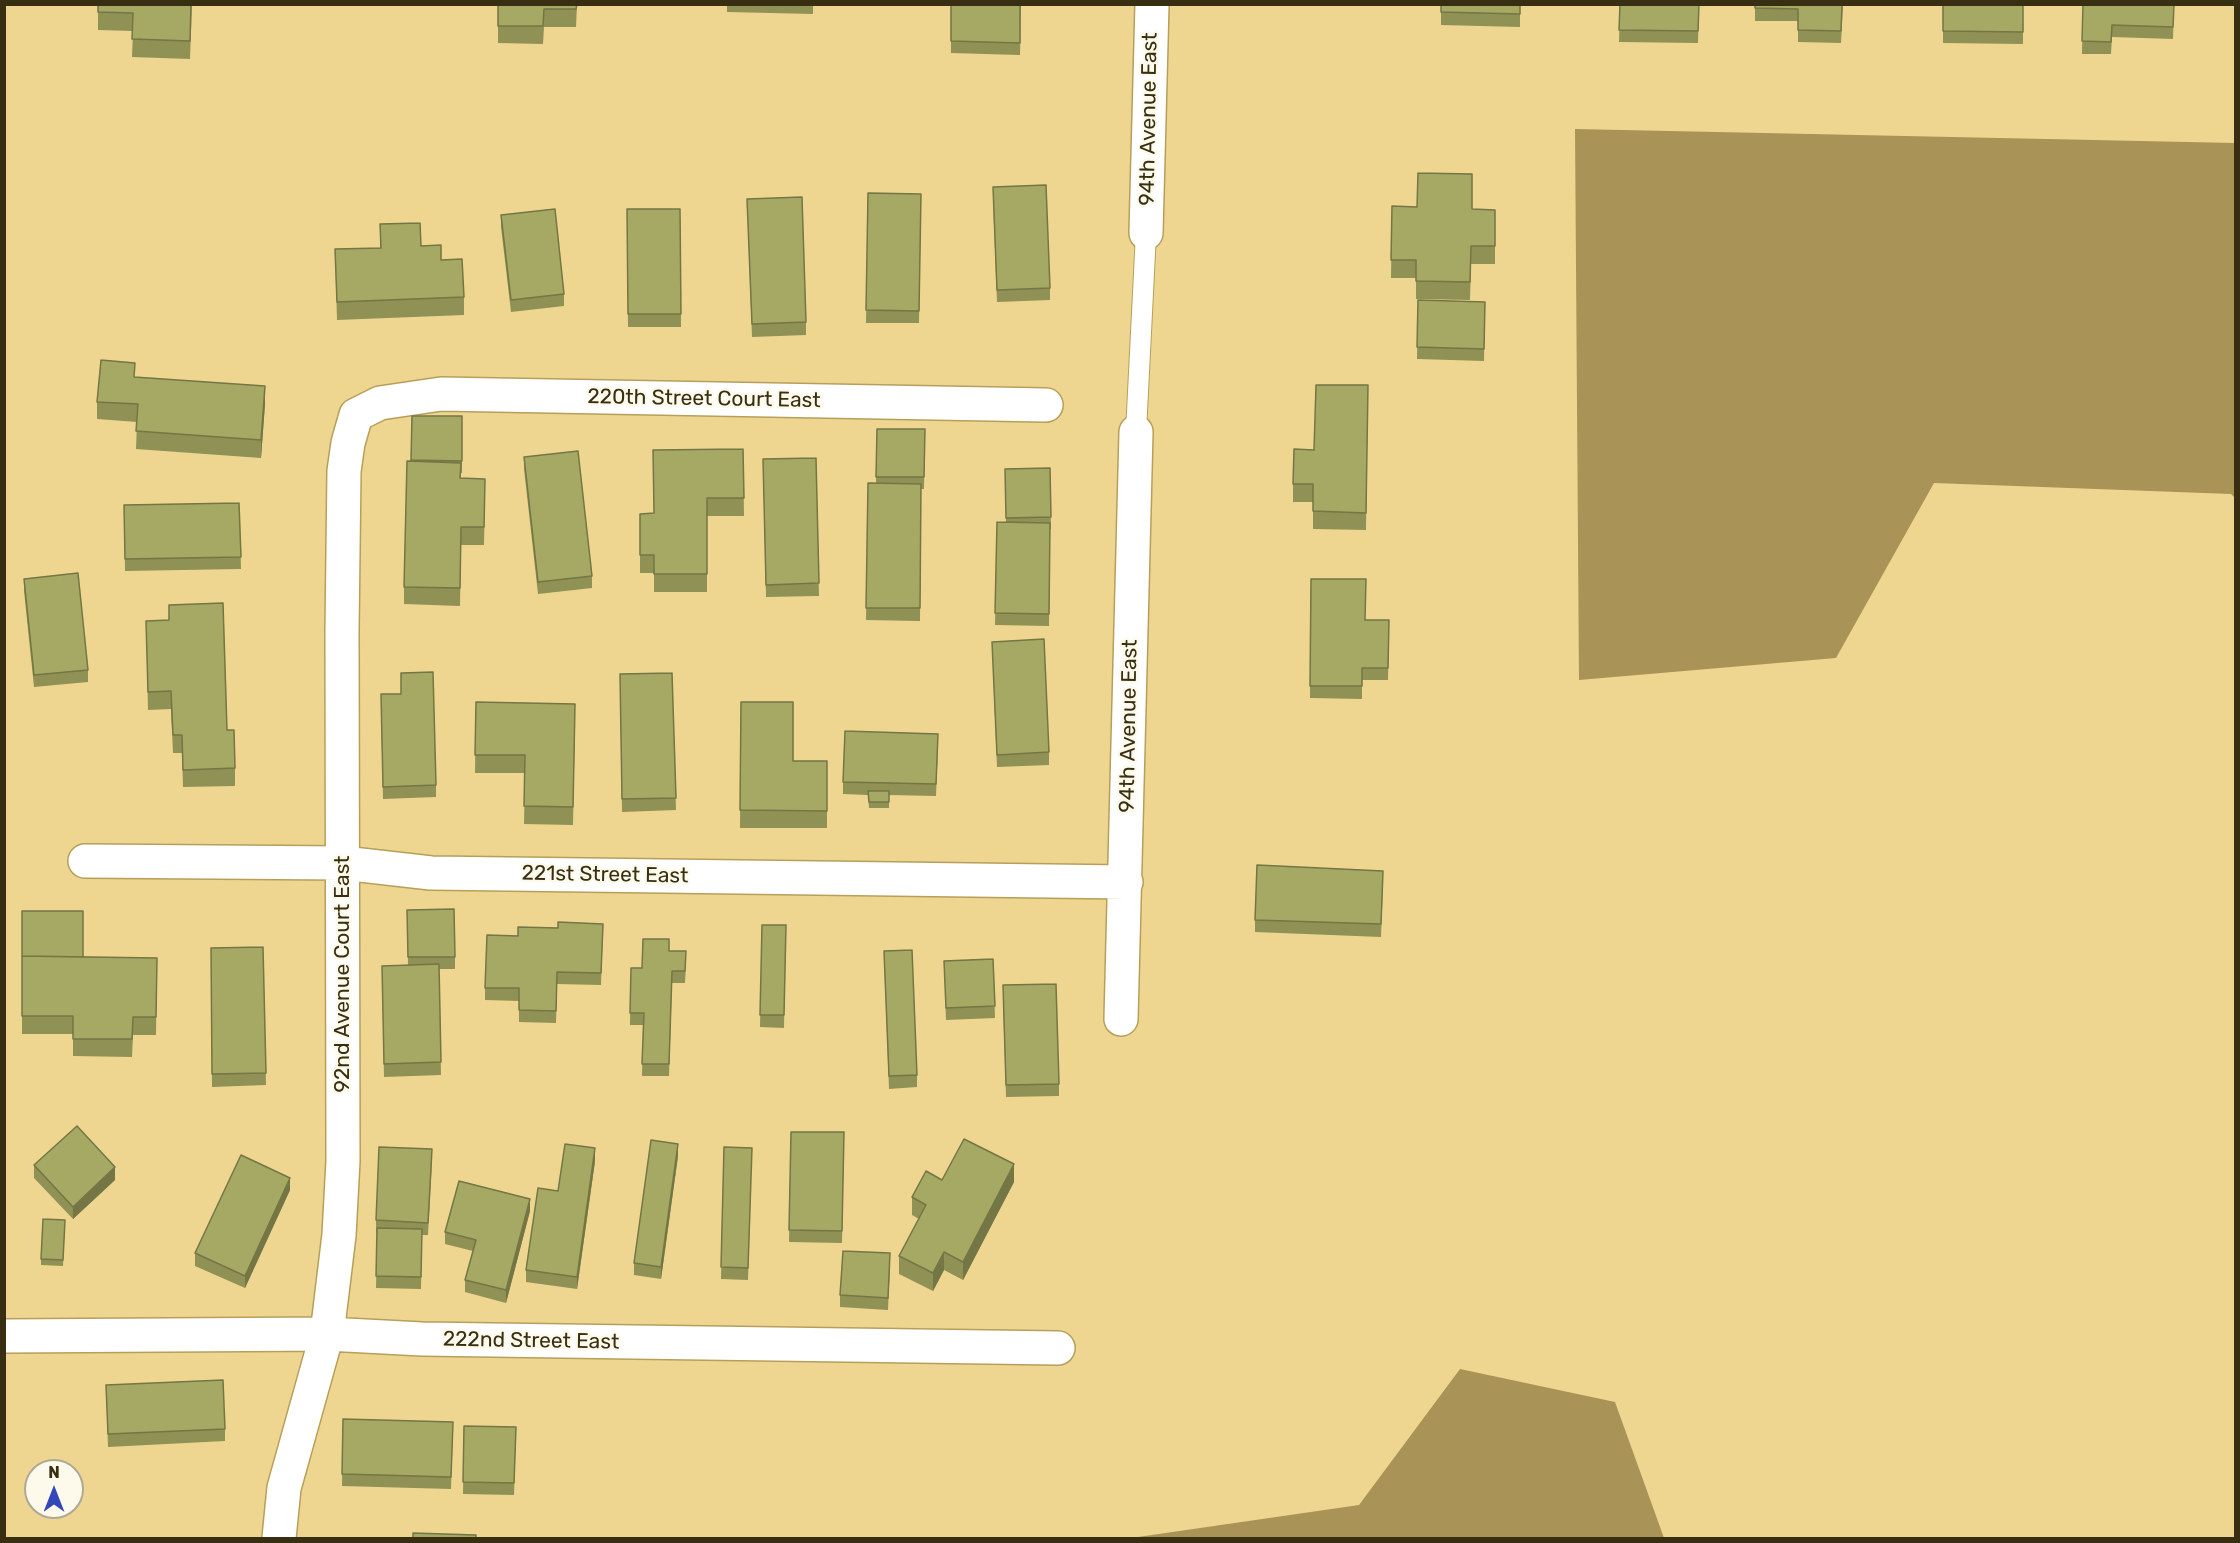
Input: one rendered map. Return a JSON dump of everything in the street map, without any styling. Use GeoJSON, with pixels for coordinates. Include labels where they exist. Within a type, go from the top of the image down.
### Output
{"type":"FeatureCollection","features":[{"type":"Feature","properties":{"kind":"street","name":"94th Avenue East"},"geometry":{"type":"LineString","coordinates":[[1146,233],[1152,4]]}},
{"type":"Feature","properties":{"kind":"street","name":"220th Street Court East"},"geometry":{"type":"LineString","coordinates":[[364,409],[380,403],[441,394],[1046,405]]}},
{"type":"Feature","properties":{"kind":"street","name":"92nd Avenue Court East"},"geometry":{"type":"LineString","coordinates":[[279,1539],[284,1488],[327,1334],[339,1235],[343,1161],[344,471],[348,443],[356,415],[364,409]]}},
{"type":"Feature","properties":{"kind":"street","name":"94th Avenue East"},"geometry":{"type":"LineString","coordinates":[[1121,1019],[1136,432]]}},
{"type":"Feature","properties":{"kind":"street","name":"221st Street East"},"geometry":{"type":"LineString","coordinates":[[85,861],[343,863],[431,873],[1126,882]]}},
{"type":"Feature","properties":{"kind":"street","name":"222nd Street East"},"geometry":{"type":"LineString","coordinates":[[4,1336],[327,1334],[422,1339],[1058,1348]]}},
{"type":"Feature","properties":{"kind":"lane"},"geometry":{"type":"LineString","coordinates":[[1136,432],[1146,233]]}},
{"type":"Feature","properties":{"kind":"shaded area"},"geometry":{"type":"Polygon","coordinates":[[[1575,129],[2235,143],[2235,498],[2231,494],[1934,483],[1836,658],[1579,680],[1575,129]]]}},
{"type":"Feature","properties":{"kind":"shaded area"},"geometry":{"type":"Polygon","coordinates":[[[1460,1369],[1615,1402],[1664,1538],[1131,1538],[1359,1505],[1460,1369]]]}},
{"type":"Feature","properties":{"kind":"building"},"geometry":{"type":"Polygon","coordinates":[[[98,4],[191,4],[190,41],[132,39],[133,13],[98,12],[98,4]]]}},
{"type":"Feature","properties":{"kind":"building"},"geometry":{"type":"Polygon","coordinates":[[[498,4],[577,4],[576,9],[544,9],[543,26],[498,26],[498,4]]]}},
{"type":"Feature","properties":{"kind":"building"},"geometry":{"type":"Polygon","coordinates":[[[951,4],[1020,4],[1020,43],[951,41],[951,4]]]}},
{"type":"Feature","properties":{"kind":"building"},"geometry":{"type":"Polygon","coordinates":[[[1441,4],[1520,4],[1520,14],[1441,12],[1441,4]]]}},
{"type":"Feature","properties":{"kind":"building"},"geometry":{"type":"Polygon","coordinates":[[[1620,4],[1699,4],[1698,31],[1619,30],[1620,4]]]}},
{"type":"Feature","properties":{"kind":"building"},"geometry":{"type":"Polygon","coordinates":[[[1755,4],[1842,4],[1841,31],[1798,30],[1798,9],[1755,8],[1755,4]]]}},
{"type":"Feature","properties":{"kind":"building"},"geometry":{"type":"Polygon","coordinates":[[[1943,4],[2023,4],[2023,32],[1943,31],[1943,4]]]}},
{"type":"Feature","properties":{"kind":"building"},"geometry":{"type":"Polygon","coordinates":[[[2083,4],[2174,4],[2173,27],[2112,25],[2111,42],[2082,41],[2083,4]]]}},
{"type":"Feature","properties":{"kind":"building"},"geometry":{"type":"Polygon","coordinates":[[[1418,173],[1472,174],[1472,209],[1495,210],[1495,246],[1471,246],[1470,282],[1416,281],[1416,260],[1391,260],[1392,206],[1417,207],[1418,173]]]}},
{"type":"Feature","properties":{"kind":"building"},"geometry":{"type":"Polygon","coordinates":[[[1046,185],[1050,288],[997,290],[993,187],[1046,185]]]}},
{"type":"Feature","properties":{"kind":"building"},"geometry":{"type":"Polygon","coordinates":[[[868,193],[921,194],[919,311],[866,310],[868,193]]]}},
{"type":"Feature","properties":{"kind":"building"},"geometry":{"type":"Polygon","coordinates":[[[802,197],[806,322],[752,324],[747,199],[802,197]]]}},
{"type":"Feature","properties":{"kind":"building"},"geometry":{"type":"Polygon","coordinates":[[[555,209],[564,294],[511,300],[501,215],[555,209]]]}},
{"type":"Feature","properties":{"kind":"building"},"geometry":{"type":"Polygon","coordinates":[[[627,209],[680,209],[681,314],[628,314],[627,209]]]}},
{"type":"Feature","properties":{"kind":"building"},"geometry":{"type":"Polygon","coordinates":[[[420,223],[421,246],[441,245],[441,260],[462,259],[464,297],[337,302],[335,249],[381,248],[380,224],[420,223]]]}},
{"type":"Feature","properties":{"kind":"building"},"geometry":{"type":"Polygon","coordinates":[[[1418,300],[1485,302],[1484,349],[1417,347],[1418,300]]]}},
{"type":"Feature","properties":{"kind":"building"},"geometry":{"type":"Polygon","coordinates":[[[101,360],[135,363],[134,377],[265,386],[261,440],[136,431],[138,404],[97,402],[101,360]]]}},
{"type":"Feature","properties":{"kind":"building"},"geometry":{"type":"Polygon","coordinates":[[[1316,385],[1368,385],[1366,513],[1313,511],[1313,484],[1293,484],[1294,449],[1314,450],[1316,385]]]}},
{"type":"Feature","properties":{"kind":"building"},"geometry":{"type":"Polygon","coordinates":[[[412,416],[462,416],[462,461],[411,460],[412,416]]]}},
{"type":"Feature","properties":{"kind":"building"},"geometry":{"type":"Polygon","coordinates":[[[877,429],[925,429],[924,477],[876,477],[877,429]]]}},
{"type":"Feature","properties":{"kind":"building"},"geometry":{"type":"Polygon","coordinates":[[[743,449],[744,498],[707,498],[707,574],[654,574],[654,555],[640,555],[640,514],[654,513],[653,450],[743,449]]]}},
{"type":"Feature","properties":{"kind":"building"},"geometry":{"type":"Polygon","coordinates":[[[578,451],[592,576],[538,582],[524,457],[578,451]]]}},
{"type":"Feature","properties":{"kind":"building"},"geometry":{"type":"Polygon","coordinates":[[[816,458],[819,583],[766,585],[763,459],[816,458]]]}},
{"type":"Feature","properties":{"kind":"building"},"geometry":{"type":"Polygon","coordinates":[[[407,461],[461,463],[460,478],[485,479],[484,527],[461,527],[460,588],[404,587],[407,461]]]}},
{"type":"Feature","properties":{"kind":"building"},"geometry":{"type":"Polygon","coordinates":[[[1050,468],[1051,517],[1006,518],[1005,469],[1050,468]]]}},
{"type":"Feature","properties":{"kind":"building"},"geometry":{"type":"Polygon","coordinates":[[[868,483],[921,484],[920,608],[866,608],[868,483]]]}},
{"type":"Feature","properties":{"kind":"building"},"geometry":{"type":"Polygon","coordinates":[[[239,503],[241,557],[125,559],[124,505],[239,503]]]}},
{"type":"Feature","properties":{"kind":"building"},"geometry":{"type":"Polygon","coordinates":[[[997,522],[1050,523],[1049,614],[995,613],[997,522]]]}},
{"type":"Feature","properties":{"kind":"building"},"geometry":{"type":"Polygon","coordinates":[[[78,573],[88,670],[34,675],[24,579],[78,573]]]}},
{"type":"Feature","properties":{"kind":"building"},"geometry":{"type":"Polygon","coordinates":[[[1311,579],[1366,579],[1365,620],[1389,620],[1388,668],[1362,668],[1362,686],[1310,686],[1311,579]]]}},
{"type":"Feature","properties":{"kind":"building"},"geometry":{"type":"Polygon","coordinates":[[[223,603],[227,730],[234,730],[235,768],[183,770],[182,735],[173,735],[171,691],[148,692],[146,621],[169,620],[169,605],[223,603]]]}},
{"type":"Feature","properties":{"kind":"building"},"geometry":{"type":"Polygon","coordinates":[[[1044,639],[1049,752],[997,755],[992,642],[1044,639]]]}},
{"type":"Feature","properties":{"kind":"building"},"geometry":{"type":"Polygon","coordinates":[[[433,672],[436,785],[383,787],[381,694],[401,694],[401,673],[433,672]]]}},
{"type":"Feature","properties":{"kind":"building"},"geometry":{"type":"Polygon","coordinates":[[[672,673],[676,798],[622,799],[620,674],[672,673]]]}},
{"type":"Feature","properties":{"kind":"building"},"geometry":{"type":"Polygon","coordinates":[[[476,702],[575,704],[573,807],[524,806],[525,755],[475,755],[476,702]]]}},
{"type":"Feature","properties":{"kind":"building"},"geometry":{"type":"Polygon","coordinates":[[[741,702],[793,702],[793,761],[827,761],[827,811],[740,810],[741,702]]]}},
{"type":"Feature","properties":{"kind":"building"},"geometry":{"type":"Polygon","coordinates":[[[845,731],[938,734],[936,784],[843,782],[845,731]]]}},
{"type":"Feature","properties":{"kind":"building"},"geometry":{"type":"Polygon","coordinates":[[[868,791],[889,791],[889,802],[869,802],[868,791]]]}},
{"type":"Feature","properties":{"kind":"building"},"geometry":{"type":"Polygon","coordinates":[[[1257,865],[1383,871],[1381,924],[1255,920],[1257,865]]]}},
{"type":"Feature","properties":{"kind":"building"},"geometry":{"type":"Polygon","coordinates":[[[454,909],[455,957],[408,957],[407,910],[454,909]]]}},
{"type":"Feature","properties":{"kind":"building"},"geometry":{"type":"Polygon","coordinates":[[[22,911],[83,911],[83,957],[22,956],[22,911]]]}},
{"type":"Feature","properties":{"kind":"building"},"geometry":{"type":"Polygon","coordinates":[[[558,922],[603,924],[601,973],[557,972],[556,1011],[519,1010],[519,988],[485,988],[487,935],[518,936],[518,927],[558,928],[558,922]]]}},
{"type":"Feature","properties":{"kind":"building"},"geometry":{"type":"Polygon","coordinates":[[[762,925],[786,925],[784,1015],[760,1015],[762,925]]]}},
{"type":"Feature","properties":{"kind":"building"},"geometry":{"type":"Polygon","coordinates":[[[643,939],[669,939],[669,951],[686,951],[685,971],[672,971],[669,1064],[642,1064],[644,1013],[630,1013],[631,968],[642,968],[643,939]]]}},
{"type":"Feature","properties":{"kind":"building"},"geometry":{"type":"Polygon","coordinates":[[[263,947],[266,1073],[212,1074],[211,948],[263,947]]]}},
{"type":"Feature","properties":{"kind":"building"},"geometry":{"type":"Polygon","coordinates":[[[912,950],[917,1075],[889,1076],[884,951],[912,950]]]}},
{"type":"Feature","properties":{"kind":"building"},"geometry":{"type":"Polygon","coordinates":[[[22,956],[157,958],[156,1017],[133,1017],[132,1039],[73,1039],[73,1016],[22,1016],[22,956]]]}},
{"type":"Feature","properties":{"kind":"building"},"geometry":{"type":"Polygon","coordinates":[[[993,959],[995,1006],[946,1008],[944,961],[993,959]]]}},
{"type":"Feature","properties":{"kind":"building"},"geometry":{"type":"Polygon","coordinates":[[[439,964],[441,1062],[384,1064],[382,966],[439,964]]]}},
{"type":"Feature","properties":{"kind":"building"},"geometry":{"type":"Polygon","coordinates":[[[1056,984],[1059,1084],[1006,1085],[1003,985],[1056,984]]]}},
{"type":"Feature","properties":{"kind":"building"},"geometry":{"type":"Polygon","coordinates":[[[77,1126],[115,1167],[73,1207],[34,1165],[77,1126]]]}},
{"type":"Feature","properties":{"kind":"building"},"geometry":{"type":"Polygon","coordinates":[[[791,1132],[844,1132],[842,1231],[789,1230],[791,1132]]]}},
{"type":"Feature","properties":{"kind":"building"},"geometry":{"type":"Polygon","coordinates":[[[964,1139],[1014,1164],[963,1262],[944,1252],[933,1273],[899,1256],[926,1205],[912,1197],[926,1171],[942,1180],[964,1139]]]}},
{"type":"Feature","properties":{"kind":"building"},"geometry":{"type":"Polygon","coordinates":[[[651,1140],[678,1144],[661,1267],[634,1263],[651,1140]]]}},
{"type":"Feature","properties":{"kind":"building"},"geometry":{"type":"Polygon","coordinates":[[[565,1144],[595,1148],[577,1277],[526,1270],[538,1188],[558,1191],[565,1144]]]}},
{"type":"Feature","properties":{"kind":"building"},"geometry":{"type":"Polygon","coordinates":[[[379,1147],[432,1149],[428,1223],[376,1220],[379,1147]]]}},
{"type":"Feature","properties":{"kind":"building"},"geometry":{"type":"Polygon","coordinates":[[[724,1147],[752,1148],[748,1268],[721,1267],[724,1147]]]}},
{"type":"Feature","properties":{"kind":"building"},"geometry":{"type":"Polygon","coordinates":[[[241,1155],[290,1178],[245,1276],[195,1253],[241,1155]]]}},
{"type":"Feature","properties":{"kind":"building"},"geometry":{"type":"Polygon","coordinates":[[[459,1181],[530,1199],[506,1290],[465,1280],[476,1240],[445,1232],[459,1181]]]}},
{"type":"Feature","properties":{"kind":"building"},"geometry":{"type":"Polygon","coordinates":[[[43,1219],[65,1220],[63,1260],[41,1259],[43,1219]]]}},
{"type":"Feature","properties":{"kind":"building"},"geometry":{"type":"Polygon","coordinates":[[[377,1228],[422,1229],[421,1277],[376,1276],[377,1228]]]}},
{"type":"Feature","properties":{"kind":"building"},"geometry":{"type":"Polygon","coordinates":[[[843,1251],[890,1253],[888,1298],[840,1295],[843,1251]]]}},
{"type":"Feature","properties":{"kind":"building"},"geometry":{"type":"Polygon","coordinates":[[[223,1380],[225,1429],[108,1434],[106,1385],[223,1380]]]}},
{"type":"Feature","properties":{"kind":"building"},"geometry":{"type":"Polygon","coordinates":[[[343,1419],[453,1422],[451,1477],[342,1474],[343,1419]]]}},
{"type":"Feature","properties":{"kind":"building"},"geometry":{"type":"Polygon","coordinates":[[[464,1426],[516,1427],[514,1483],[463,1482],[464,1426]]]}},
{"type":"Feature","properties":{"kind":"building"},"geometry":{"type":"Polygon","coordinates":[[[413,1533],[476,1535],[476,1539],[413,1539],[413,1533]]]}}]}
